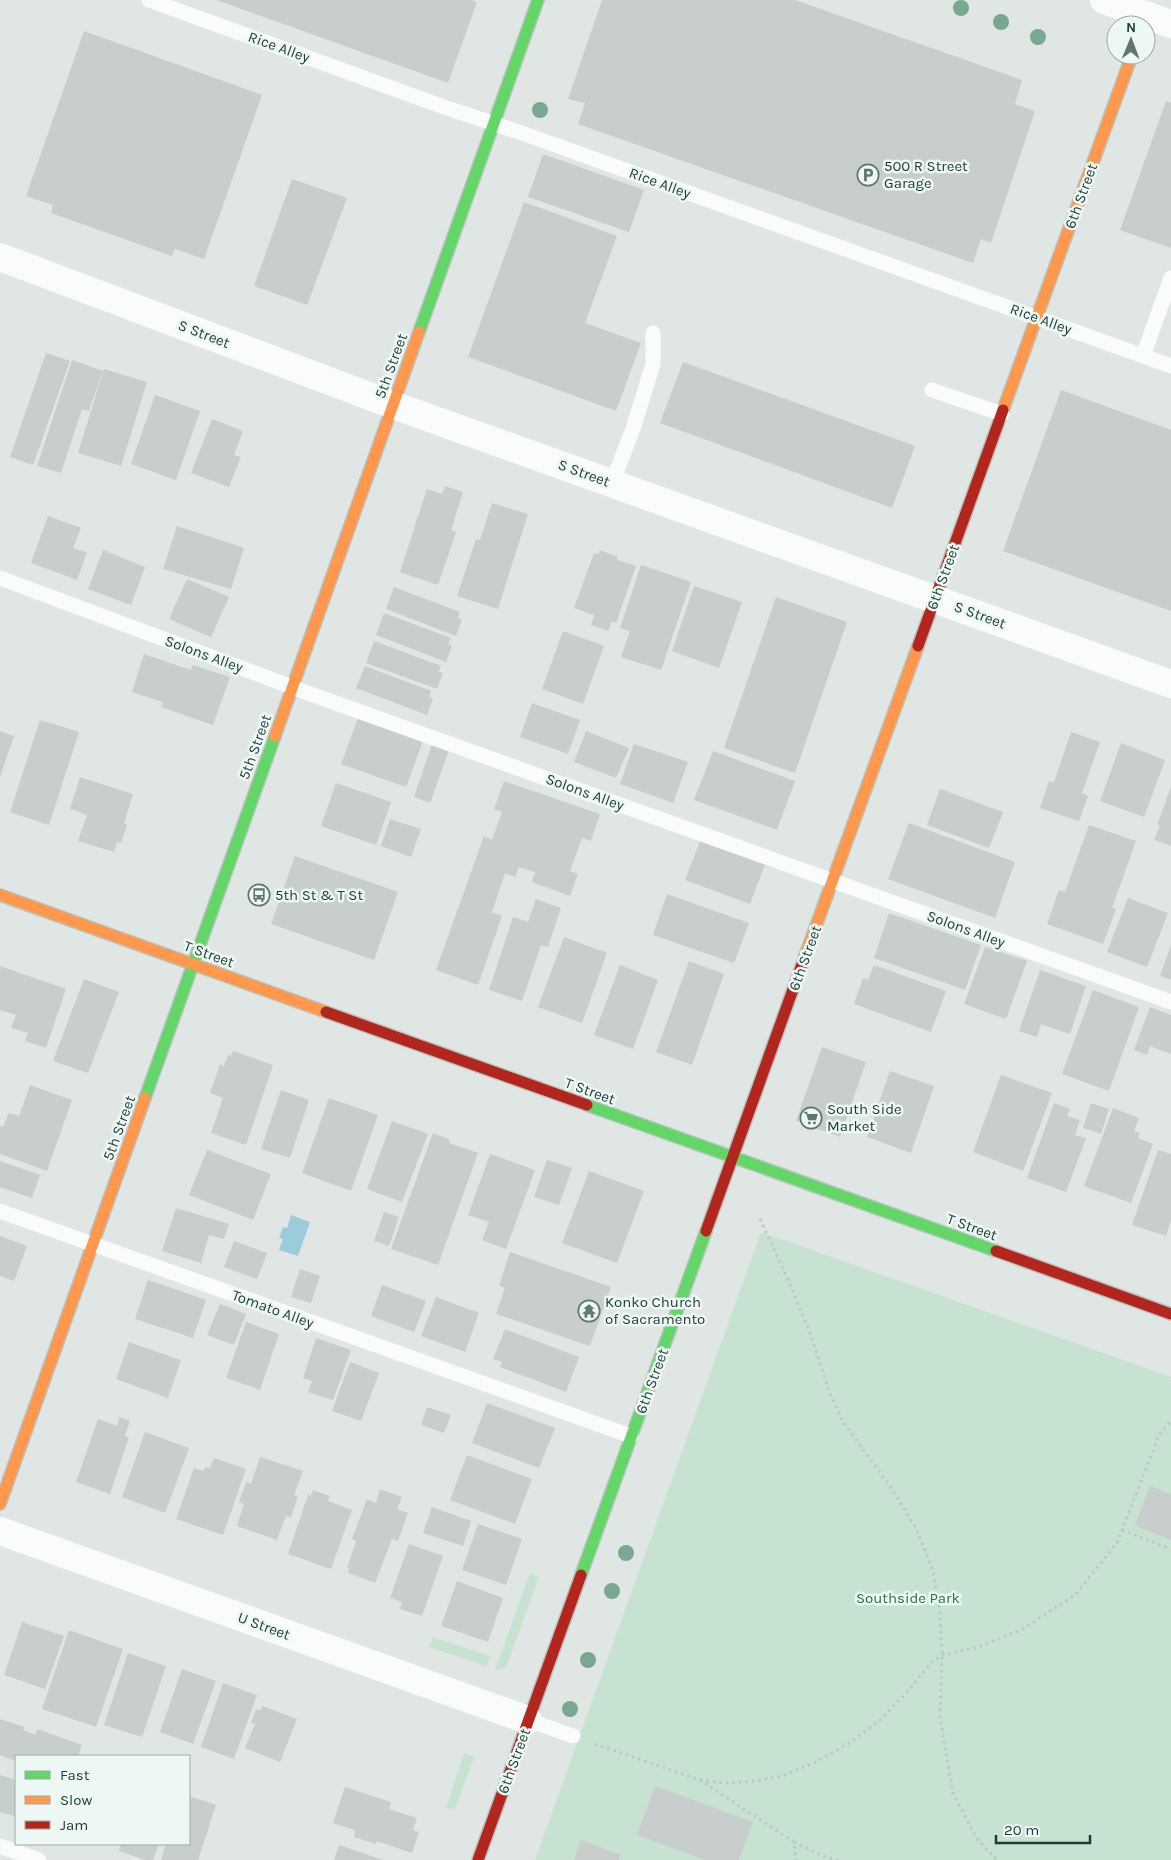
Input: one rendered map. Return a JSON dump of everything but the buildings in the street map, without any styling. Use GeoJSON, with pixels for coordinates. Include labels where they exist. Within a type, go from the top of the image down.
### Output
{"type":"FeatureCollection","features":[{"type":"Feature","properties":{"kind":"street","name":"5th Street"},"geometry":{"type":"LineString","coordinates":[[0,1504],[538,0]]}},
{"type":"Feature","properties":{"kind":"street"},"geometry":{"type":"LineString","coordinates":[[1104,0],[1147,13],[1171,24]]}},
{"type":"Feature","properties":{"kind":"street","name":"6th Street"},"geometry":{"type":"LineString","coordinates":[[478,1860],[1128,65]]}},
{"type":"Feature","properties":{"kind":"street","name":"S Street"},"geometry":{"type":"LineString","coordinates":[[0,257],[393,405],[1171,684]]}},
{"type":"Feature","properties":{"kind":"street","name":"T Street"},"geometry":{"type":"LineString","coordinates":[[0,894],[1171,1314]]}},
{"type":"Feature","properties":{"kind":"street","name":"U Street"},"geometry":{"type":"LineString","coordinates":[[0,1531],[528,1720]]}},
{"type":"Feature","properties":{"kind":"lane","name":"Rice Alley"},"geometry":{"type":"LineString","coordinates":[[149,0],[1171,366]]}},
{"type":"Feature","properties":{"kind":"lane"},"geometry":{"type":"LineString","coordinates":[[1143,356],[1171,278]]}},
{"type":"Feature","properties":{"kind":"lane"},"geometry":{"type":"LineString","coordinates":[[612,483],[633,428],[653,364],[653,333]]}},
{"type":"Feature","properties":{"kind":"lane"},"geometry":{"type":"LineString","coordinates":[[932,390],[1002,414]]}},
{"type":"Feature","properties":{"kind":"lane","name":"Solons Alley"},"geometry":{"type":"LineString","coordinates":[[0,578],[292,687],[1171,1002]]}},
{"type":"Feature","properties":{"kind":"lane","name":"Tomato Alley"},"geometry":{"type":"LineString","coordinates":[[0,1211],[631,1436]]}},
{"type":"Feature","properties":{"kind":"lane"},"geometry":{"type":"LineString","coordinates":[[528,1720],[573,1736]]}},
{"type":"Feature","properties":{"kind":"lane"},"geometry":{"type":"LineString","coordinates":[[0,1846],[39,1860]]}},
{"type":"Feature","properties":{"kind":"path"},"geometry":{"type":"LineString","coordinates":[[760,1219],[810,1333],[830,1393],[843,1422],[890,1486],[916,1528],[933,1571],[940,1613],[942,1655],[940,1718],[953,1793],[977,1839],[997,1860]]}},
{"type":"Feature","properties":{"kind":"path"},"geometry":{"type":"LineString","coordinates":[[573,1736],[700,1780],[726,1783],[755,1781],[782,1776],[816,1762],[851,1742],[880,1720],[932,1662],[942,1655],[975,1648],[1021,1630],[1075,1595],[1117,1543],[1159,1434],[1171,1421]]}},
{"type":"Feature","properties":{"kind":"path"},"geometry":{"type":"LineString","coordinates":[[1122,1530],[1171,1549]]}},
{"type":"Feature","properties":{"kind":"path"},"geometry":{"type":"LineString","coordinates":[[700,1780],[794,1842],[823,1856],[839,1860]]}},
{"type":"Feature","properties":{"kind":"path"},"geometry":{"type":"LineString","coordinates":[[794,1842],[796,1860]]}},
{"type":"Feature","properties":{"kind":"green space","name":"Southside Park"},"geometry":{"type":"Polygon","coordinates":[[[761,1232],[1171,1377],[1171,1860],[535,1860],[761,1232]]]}},
{"type":"Feature","properties":{"kind":"green space"},"geometry":{"type":"Polygon","coordinates":[[[530,1573],[539,1577],[507,1665],[505,1668],[495,1670],[530,1573]]]}},
{"type":"Feature","properties":{"kind":"green space"},"geometry":{"type":"Polygon","coordinates":[[[433,1637],[490,1656],[487,1666],[429,1647],[433,1637]]]}},
{"type":"Feature","properties":{"kind":"green space"},"geometry":{"type":"Polygon","coordinates":[[[464,1753],[474,1757],[455,1809],[446,1808],[464,1753]]]}},
{"type":"Feature","properties":{"kind":"water"},"geometry":{"type":"Polygon","coordinates":[[[291,1215],[310,1222],[298,1256],[279,1250],[283,1239],[279,1238],[283,1227],[287,1228],[291,1215]]]}},
{"type":"Feature","properties":{"kind":"traffic: fast"},"geometry":{"type":"LineString","coordinates":[[419,332],[538,0]]}},
{"type":"Feature","properties":{"kind":"traffic: fast"},"geometry":{"type":"LineString","coordinates":[[145,1098],[275,736]]}},
{"type":"Feature","properties":{"kind":"traffic: fast"},"geometry":{"type":"LineString","coordinates":[[587,1105],[996,1251]]}},
{"type":"Feature","properties":{"kind":"traffic: fast"},"geometry":{"type":"LineString","coordinates":[[581,1575],[706,1231]]}},
{"type":"Feature","properties":{"kind":"traffic: slow"},"geometry":{"type":"LineString","coordinates":[[1003,410],[1128,65]]}},
{"type":"Feature","properties":{"kind":"traffic: slow"},"geometry":{"type":"LineString","coordinates":[[275,736],[419,332]]}},
{"type":"Feature","properties":{"kind":"traffic: slow"},"geometry":{"type":"LineString","coordinates":[[805,956],[918,646]]}},
{"type":"Feature","properties":{"kind":"traffic: slow"},"geometry":{"type":"LineString","coordinates":[[0,895],[326,1012]]}},
{"type":"Feature","properties":{"kind":"traffic: slow"},"geometry":{"type":"LineString","coordinates":[[0,1504],[145,1098]]}},
{"type":"Feature","properties":{"kind":"traffic: jam"},"geometry":{"type":"LineString","coordinates":[[918,646],[1003,410]]}},
{"type":"Feature","properties":{"kind":"traffic: jam"},"geometry":{"type":"LineString","coordinates":[[706,1231],[805,956]]}},
{"type":"Feature","properties":{"kind":"traffic: jam"},"geometry":{"type":"LineString","coordinates":[[326,1012],[587,1105]]}},
{"type":"Feature","properties":{"kind":"traffic: jam"},"geometry":{"type":"LineString","coordinates":[[996,1251],[1171,1314]]}},
{"type":"Feature","properties":{"kind":"traffic: jam"},"geometry":{"type":"LineString","coordinates":[[478,1860],[581,1575]]}},
{"type":"Feature","properties":{"kind":"place","name":"500 R Street Garage"},"geometry":{"type":"Point","coordinates":[868,175]}},
{"type":"Feature","properties":{"kind":"place","name":"5th St & T St"},"geometry":{"type":"Point","coordinates":[259,895]}},
{"type":"Feature","properties":{"kind":"place","name":"South Side Market"},"geometry":{"type":"Point","coordinates":[811,1118]}},
{"type":"Feature","properties":{"kind":"place","name":"Konko Church of Sacramento"},"geometry":{"type":"Point","coordinates":[589,1311]}}]}
